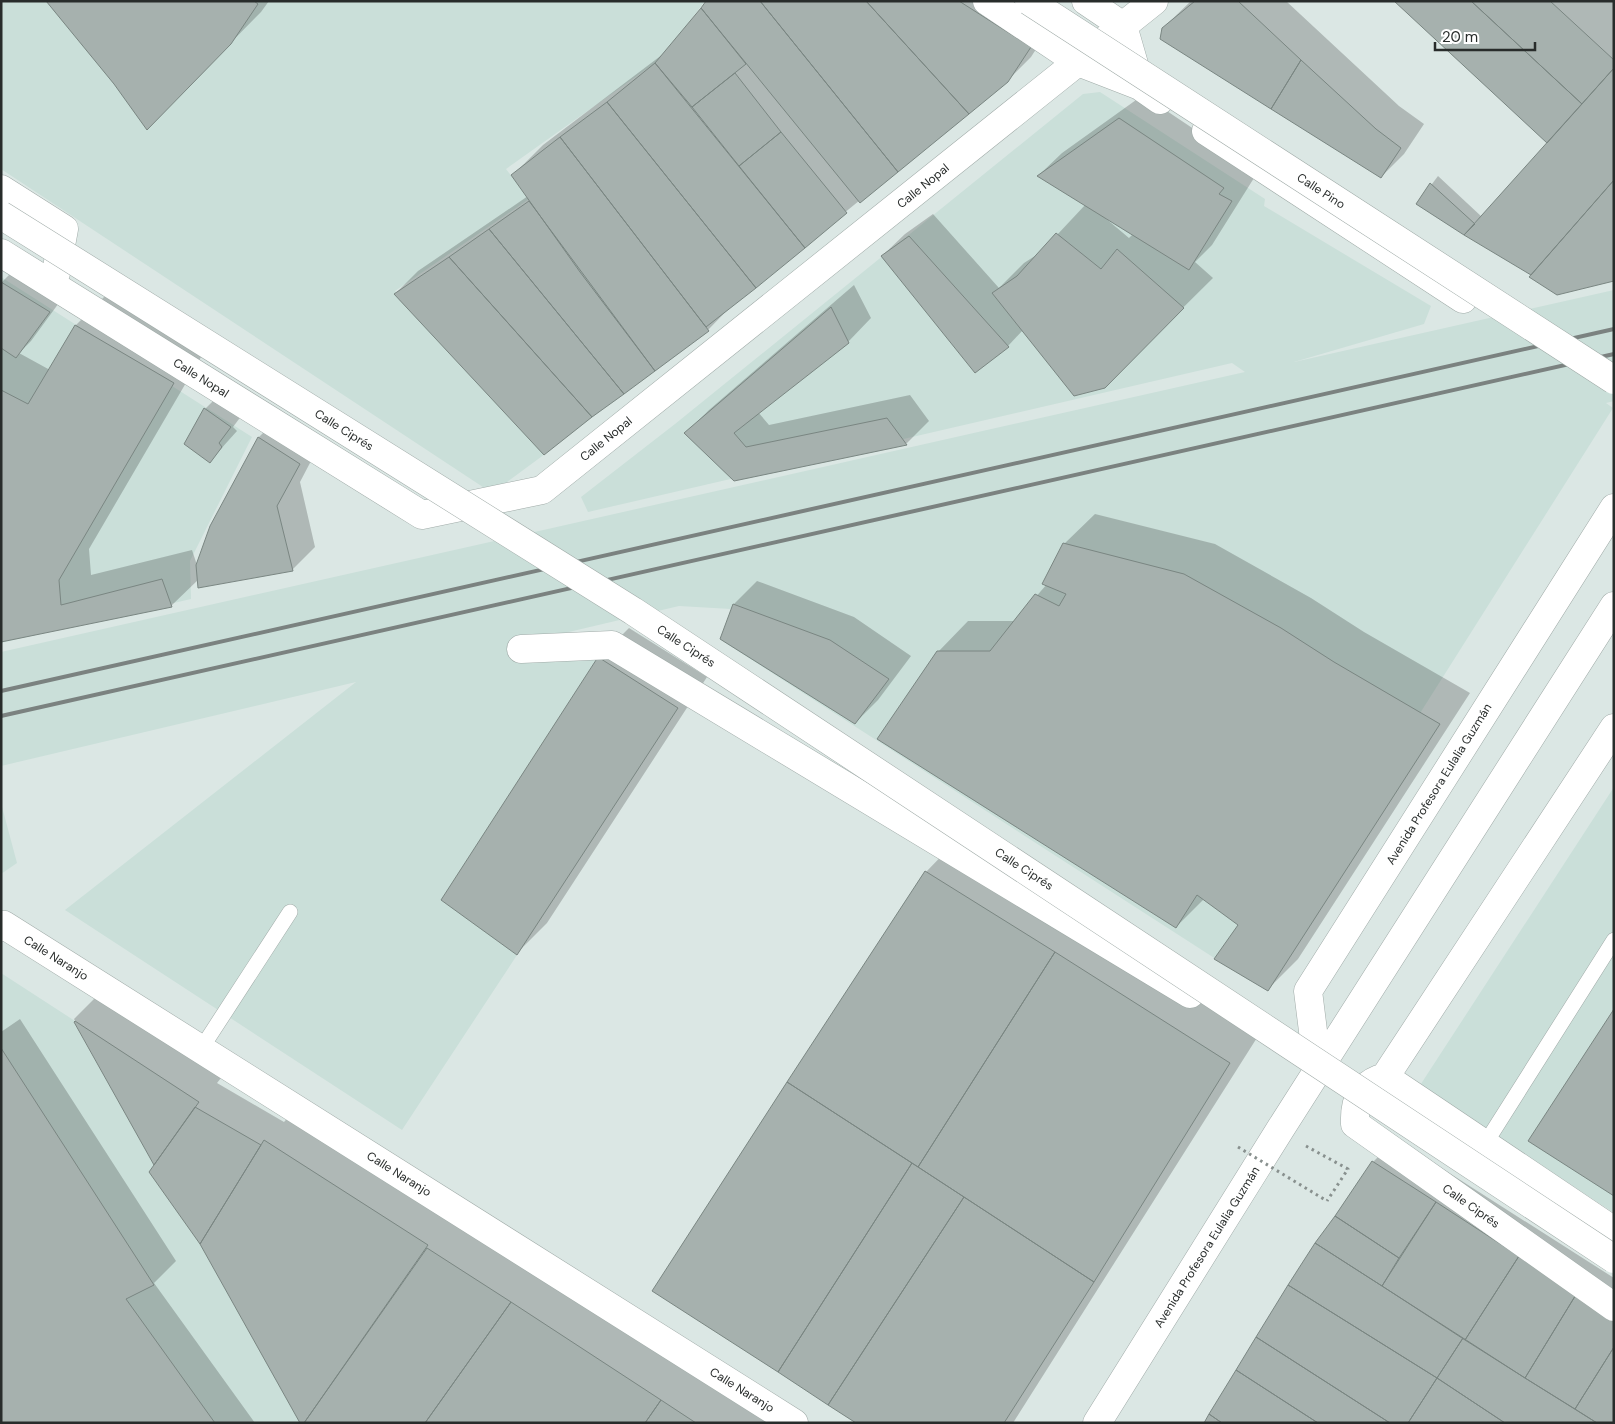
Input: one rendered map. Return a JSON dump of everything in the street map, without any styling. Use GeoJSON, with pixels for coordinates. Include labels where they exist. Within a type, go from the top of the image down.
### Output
{"type":"FeatureCollection","features":[{"type":"Feature","properties":{"kind":"street"},"geometry":{"type":"LineString","coordinates":[[987,1],[1078,62],[1140,86],[1284,184],[1463,299]]}},
{"type":"Feature","properties":{"kind":"street","name":"Calle Pino"},"geometry":{"type":"LineString","coordinates":[[1029,1],[1614,380]]}},
{"type":"Feature","properties":{"kind":"street"},"geometry":{"type":"LineString","coordinates":[[1086,1],[1123,26],[1140,86]]}},
{"type":"Feature","properties":{"kind":"street","name":"Calle Nopal"},"geometry":{"type":"LineString","coordinates":[[1,253],[422,515],[542,490],[1154,1]]}},
{"type":"Feature","properties":{"kind":"street"},"geometry":{"type":"LineString","coordinates":[[1,189],[64,229],[54,287]]}},
{"type":"Feature","properties":{"kind":"street","name":"Calle Ciprés"},"geometry":{"type":"LineString","coordinates":[[1,215],[633,611],[1614,1259]]}},
{"type":"Feature","properties":{"kind":"street","name":"Avenida Profesora Eulalia Guzmán"},"geometry":{"type":"LineString","coordinates":[[1318,1071],[1308,991],[1614,508]]}},
{"type":"Feature","properties":{"kind":"street","name":"Avenida Profesora Eulalia Guzmán"},"geometry":{"type":"LineString","coordinates":[[1097,1423],[1279,1131],[1614,606]]}},
{"type":"Feature","properties":{"kind":"street"},"geometry":{"type":"LineString","coordinates":[[522,649],[612,645],[1318,1071]]}},
{"type":"Feature","properties":{"kind":"street"},"geometry":{"type":"LineString","coordinates":[[1614,728],[1385,1077],[1614,1231]]}},
{"type":"Feature","properties":{"kind":"street","name":"Calle Naranjo"},"geometry":{"type":"LineString","coordinates":[[2,926],[201,1049],[794,1423]]}},
{"type":"Feature","properties":{"kind":"street","name":"Calle Ciprés"},"geometry":{"type":"LineString","coordinates":[[1385,1077],[1370,1082],[1359,1094],[1354,1108],[1355,1124],[1614,1307]]}},
{"type":"Feature","properties":{"kind":"lane"},"geometry":{"type":"LineString","coordinates":[[201,1049],[290,912]]}},
{"type":"Feature","properties":{"kind":"lane"},"geometry":{"type":"LineString","coordinates":[[1485,1144],[1614,940]]}},
{"type":"Feature","properties":{"kind":"path"},"geometry":{"type":"LineString","coordinates":[[1238,1147],[1327,1201],[1348,1169],[1279,1131]]}},
{"type":"Feature","properties":{"kind":"shaded area"},"geometry":{"type":"Polygon","coordinates":[[[1,1],[705,1],[662,58],[506,169],[529,199],[395,291],[545,454],[492,493],[1,169],[1,1]]]}},
{"type":"Feature","properties":{"kind":"shaded area"},"geometry":{"type":"Polygon","coordinates":[[[1100,92],[1265,199],[1264,206],[1431,306],[1424,324],[1294,362],[1614,290],[1614,401],[1606,403],[1613,408],[1417,718],[1344,838],[1250,981],[721,640],[731,609],[679,606],[556,635],[596,660],[442,900],[517,955],[402,1130],[65,910],[356,682],[1,766],[1,652],[1245,372],[1232,363],[588,512],[581,497],[675,424],[1083,94],[1100,92]]]}},
{"type":"Feature","properties":{"kind":"shaded area"},"geometry":{"type":"Polygon","coordinates":[[[1,277],[252,437],[190,561],[191,599],[1,643],[1,277]]]}},
{"type":"Feature","properties":{"kind":"shaded area"},"geometry":{"type":"Polygon","coordinates":[[[1614,787],[1614,1213],[1500,1138],[1417,1090],[1614,787]]]}},
{"type":"Feature","properties":{"kind":"shaded area"},"geometry":{"type":"Polygon","coordinates":[[[1,803],[17,863],[1,874],[1,803]]]}},
{"type":"Feature","properties":{"kind":"shaded area"},"geometry":{"type":"Polygon","coordinates":[[[1,973],[75,1021],[74,1023],[154,1165],[149,1172],[200,1244],[300,1423],[1,1423],[1,973]]]}},
{"type":"Feature","properties":{"kind":"building"},"geometry":{"type":"Polygon","coordinates":[[[46,1],[254,1],[258,4],[231,44],[147,130],[114,84],[46,1]]]}},
{"type":"Feature","properties":{"kind":"building"},"geometry":{"type":"Polygon","coordinates":[[[706,1],[760,1],[898,172],[860,203],[701,8],[706,1]]]}},
{"type":"Feature","properties":{"kind":"building"},"geometry":{"type":"Polygon","coordinates":[[[760,1],[866,1],[969,114],[898,172],[760,1]]]}},
{"type":"Feature","properties":{"kind":"building"},"geometry":{"type":"Polygon","coordinates":[[[866,1],[959,1],[1031,47],[1008,82],[969,114],[866,1]]]}},
{"type":"Feature","properties":{"kind":"building"},"geometry":{"type":"Polygon","coordinates":[[[1195,1],[1238,1],[1301,60],[1271,109],[1160,39],[1162,28],[1195,1]]]}},
{"type":"Feature","properties":{"kind":"building"},"geometry":{"type":"Polygon","coordinates":[[[1394,1],[1471,1],[1582,104],[1547,143],[1394,1]]]}},
{"type":"Feature","properties":{"kind":"building"},"geometry":{"type":"Polygon","coordinates":[[[1471,1],[1550,1],[1614,60],[1614,68],[1582,104],[1471,1]]]}},
{"type":"Feature","properties":{"kind":"building"},"geometry":{"type":"Polygon","coordinates":[[[701,8],[746,64],[692,107],[655,63],[701,8]]]}},
{"type":"Feature","properties":{"kind":"building"},"geometry":{"type":"Polygon","coordinates":[[[1301,60],[1376,129],[1401,148],[1381,178],[1271,109],[1301,60]]]}},
{"type":"Feature","properties":{"kind":"building"},"geometry":{"type":"Polygon","coordinates":[[[655,63],[805,248],[756,288],[607,102],[655,63]]]}},
{"type":"Feature","properties":{"kind":"building"},"geometry":{"type":"Polygon","coordinates":[[[1614,68],[1614,180],[1531,275],[1464,235],[1614,68]]]}},
{"type":"Feature","properties":{"kind":"building"},"geometry":{"type":"Polygon","coordinates":[[[735,73],[781,132],[739,166],[692,107],[735,73]]]}},
{"type":"Feature","properties":{"kind":"building"},"geometry":{"type":"Polygon","coordinates":[[[607,102],[756,288],[706,327],[560,137],[607,102]]]}},
{"type":"Feature","properties":{"kind":"building"},"geometry":{"type":"Polygon","coordinates":[[[1119,118],[1224,188],[1219,194],[1232,201],[1189,270],[1037,176],[1119,118]]]}},
{"type":"Feature","properties":{"kind":"building"},"geometry":{"type":"Polygon","coordinates":[[[781,132],[847,213],[805,248],[739,166],[781,132]]]}},
{"type":"Feature","properties":{"kind":"building"},"geometry":{"type":"Polygon","coordinates":[[[560,137],[709,331],[655,371],[580,272],[511,175],[560,137]]]}},
{"type":"Feature","properties":{"kind":"building"},"geometry":{"type":"Polygon","coordinates":[[[1614,180],[1614,281],[1557,295],[1529,277],[1614,180]]]}},
{"type":"Feature","properties":{"kind":"building"},"geometry":{"type":"Polygon","coordinates":[[[1430,183],[1475,224],[1464,235],[1416,204],[1430,183]]]}},
{"type":"Feature","properties":{"kind":"building"},"geometry":{"type":"Polygon","coordinates":[[[529,201],[655,371],[624,394],[489,229],[529,201]]]}},
{"type":"Feature","properties":{"kind":"building"},"geometry":{"type":"Polygon","coordinates":[[[489,229],[624,394],[592,417],[449,257],[489,229]]]}},
{"type":"Feature","properties":{"kind":"building"},"geometry":{"type":"Polygon","coordinates":[[[1056,233],[1101,269],[1117,249],[1184,308],[1105,388],[1074,396],[992,293],[1017,276],[1056,233]]]}},
{"type":"Feature","properties":{"kind":"building"},"geometry":{"type":"Polygon","coordinates":[[[909,236],[1009,347],[975,373],[881,256],[909,236]]]}},
{"type":"Feature","properties":{"kind":"building"},"geometry":{"type":"Polygon","coordinates":[[[449,257],[592,417],[544,455],[394,294],[449,257]]]}},
{"type":"Feature","properties":{"kind":"building"},"geometry":{"type":"Polygon","coordinates":[[[1,282],[50,312],[16,358],[1,348],[1,282]]]}},
{"type":"Feature","properties":{"kind":"building"},"geometry":{"type":"Polygon","coordinates":[[[831,307],[849,343],[734,433],[746,447],[887,418],[907,445],[734,481],[684,433],[831,307]]]}},
{"type":"Feature","properties":{"kind":"building"},"geometry":{"type":"Polygon","coordinates":[[[75,325],[174,383],[59,580],[61,605],[162,579],[172,607],[1,642],[1,390],[28,404],[75,325]]]}},
{"type":"Feature","properties":{"kind":"building"},"geometry":{"type":"Polygon","coordinates":[[[204,408],[231,427],[219,443],[222,447],[210,463],[184,444],[204,408]]]}},
{"type":"Feature","properties":{"kind":"building"},"geometry":{"type":"Polygon","coordinates":[[[258,437],[300,464],[277,506],[293,571],[198,588],[196,565],[210,526],[258,437]]]}},
{"type":"Feature","properties":{"kind":"building"},"geometry":{"type":"Polygon","coordinates":[[[1063,543],[1184,574],[1281,628],[1334,662],[1440,724],[1268,991],[1214,959],[1238,925],[1197,895],[1176,928],[877,739],[937,651],[990,651],[1035,594],[1059,606],[1066,594],[1042,584],[1063,543]]]}},
{"type":"Feature","properties":{"kind":"building"},"geometry":{"type":"Polygon","coordinates":[[[733,604],[830,640],[889,679],[855,724],[720,639],[733,604]]]}},
{"type":"Feature","properties":{"kind":"building"},"geometry":{"type":"Polygon","coordinates":[[[598,657],[678,708],[517,955],[441,900],[598,657]]]}},
{"type":"Feature","properties":{"kind":"building"},"geometry":{"type":"Polygon","coordinates":[[[925,871],[1055,952],[918,1167],[787,1082],[925,871]]]}},
{"type":"Feature","properties":{"kind":"building"},"geometry":{"type":"Polygon","coordinates":[[[1055,952],[1230,1063],[1094,1282],[918,1167],[1055,952]]]}},
{"type":"Feature","properties":{"kind":"building"},"geometry":{"type":"Polygon","coordinates":[[[1614,1009],[1614,1196],[1528,1141],[1614,1009]]]}},
{"type":"Feature","properties":{"kind":"building"},"geometry":{"type":"Polygon","coordinates":[[[74,1022],[199,1102],[154,1165],[74,1022]]]}},
{"type":"Feature","properties":{"kind":"building"},"geometry":{"type":"Polygon","coordinates":[[[1,1048],[154,1285],[126,1299],[215,1423],[1,1423],[1,1048]]]}},
{"type":"Feature","properties":{"kind":"building"},"geometry":{"type":"Polygon","coordinates":[[[787,1082],[912,1163],[778,1372],[652,1291],[787,1082]]]}},
{"type":"Feature","properties":{"kind":"building"},"geometry":{"type":"Polygon","coordinates":[[[195,1107],[261,1145],[200,1244],[149,1172],[195,1107]]]}},
{"type":"Feature","properties":{"kind":"building"},"geometry":{"type":"Polygon","coordinates":[[[264,1140],[428,1245],[304,1423],[300,1423],[200,1244],[264,1140]]]}},
{"type":"Feature","properties":{"kind":"building"},"geometry":{"type":"Polygon","coordinates":[[[1372,1161],[1436,1202],[1399,1258],[1335,1216],[1372,1161]]]}},
{"type":"Feature","properties":{"kind":"building"},"geometry":{"type":"Polygon","coordinates":[[[912,1163],[964,1197],[828,1405],[778,1372],[912,1163]]]}},
{"type":"Feature","properties":{"kind":"building"},"geometry":{"type":"Polygon","coordinates":[[[964,1197],[1094,1282],[1004,1423],[856,1423],[828,1405],[964,1197]]]}},
{"type":"Feature","properties":{"kind":"building"},"geometry":{"type":"Polygon","coordinates":[[[1436,1202],[1519,1256],[1465,1340],[1382,1286],[1436,1202]]]}},
{"type":"Feature","properties":{"kind":"building"},"geometry":{"type":"Polygon","coordinates":[[[1335,1216],[1399,1258],[1382,1286],[1315,1243],[1335,1216]]]}},
{"type":"Feature","properties":{"kind":"building"},"geometry":{"type":"Polygon","coordinates":[[[1315,1243],[1463,1338],[1437,1378],[1288,1285],[1315,1243]]]}},
{"type":"Feature","properties":{"kind":"building"},"geometry":{"type":"Polygon","coordinates":[[[427,1248],[511,1302],[425,1423],[304,1423],[427,1248]]]}},
{"type":"Feature","properties":{"kind":"building"},"geometry":{"type":"Polygon","coordinates":[[[1519,1256],[1577,1293],[1525,1378],[1465,1340],[1519,1256]]]}},
{"type":"Feature","properties":{"kind":"building"},"geometry":{"type":"Polygon","coordinates":[[[1288,1285],[1437,1378],[1408,1423],[1390,1423],[1256,1337],[1288,1285]]]}},
{"type":"Feature","properties":{"kind":"building"},"geometry":{"type":"Polygon","coordinates":[[[1577,1293],[1614,1316],[1614,1347],[1575,1409],[1525,1378],[1577,1293]]]}},
{"type":"Feature","properties":{"kind":"building"},"geometry":{"type":"Polygon","coordinates":[[[511,1302],[661,1400],[645,1423],[425,1423],[511,1302]]]}},
{"type":"Feature","properties":{"kind":"building"},"geometry":{"type":"Polygon","coordinates":[[[1256,1337],[1390,1423],[1318,1423],[1236,1370],[1256,1337]]]}},
{"type":"Feature","properties":{"kind":"building"},"geometry":{"type":"Polygon","coordinates":[[[1463,1338],[1597,1423],[1505,1423],[1437,1378],[1463,1338]]]}},
{"type":"Feature","properties":{"kind":"building"},"geometry":{"type":"Polygon","coordinates":[[[1614,1347],[1614,1423],[1597,1423],[1575,1409],[1614,1347]]]}},
{"type":"Feature","properties":{"kind":"building"},"geometry":{"type":"Polygon","coordinates":[[[1236,1370],[1318,1423],[1222,1423],[1209,1414],[1236,1370]]]}},
{"type":"Feature","properties":{"kind":"building"},"geometry":{"type":"Polygon","coordinates":[[[1437,1378],[1505,1423],[1408,1423],[1437,1378]]]}},
{"type":"Feature","properties":{"kind":"building"},"geometry":{"type":"Polygon","coordinates":[[[661,1400],[696,1423],[645,1423],[661,1400]]]}},
{"type":"Feature","properties":{"kind":"building"},"geometry":{"type":"Polygon","coordinates":[[[1209,1414],[1222,1423],[1204,1423],[1209,1414]]]}},
{"type":"Feature","properties":{"kind":"railway"},"geometry":{"type":"LineString","coordinates":[[1,691],[1614,329]]}},
{"type":"Feature","properties":{"kind":"railway"},"geometry":{"type":"LineString","coordinates":[[1,716],[1614,354]]}}]}
